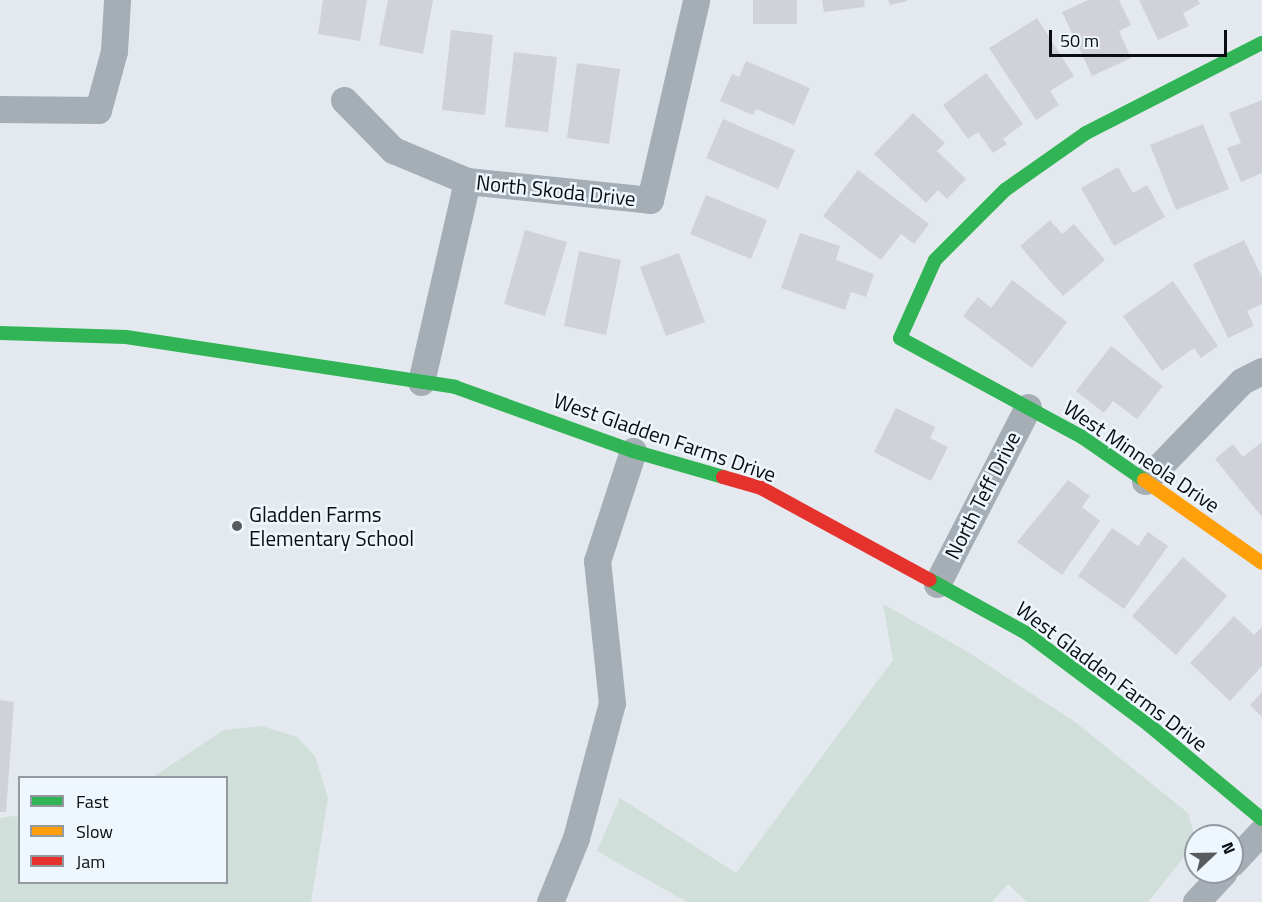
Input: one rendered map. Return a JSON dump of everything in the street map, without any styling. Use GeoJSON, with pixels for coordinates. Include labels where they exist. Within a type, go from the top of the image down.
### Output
{"type":"FeatureCollection","features":[{"type":"Feature","properties":{"kind":"street"},"geometry":{"type":"LineString","coordinates":[[0,109],[98,110],[114,51],[117,0]]}},
{"type":"Feature","properties":{"kind":"street","name":"North Skoda Drive"},"geometry":{"type":"LineString","coordinates":[[344,100],[393,150],[466,181],[650,200],[696,0]]}},
{"type":"Feature","properties":{"kind":"street","name":"West Minneola Drive"},"geometry":{"type":"LineString","coordinates":[[1262,43],[1086,133],[1005,190],[935,260],[900,338],[1082,437],[1262,563]]}},
{"type":"Feature","properties":{"kind":"street"},"geometry":{"type":"LineString","coordinates":[[421,382],[466,181]]}},
{"type":"Feature","properties":{"kind":"street","name":"West Gladden Farms Drive"},"geometry":{"type":"LineString","coordinates":[[0,333],[126,337],[455,387],[633,451],[761,488],[1026,633],[1149,725],[1262,819]]}},
{"type":"Feature","properties":{"kind":"street"},"geometry":{"type":"LineString","coordinates":[[1145,481],[1242,381],[1262,371]]}},
{"type":"Feature","properties":{"kind":"street","name":"North Teff Drive"},"geometry":{"type":"LineString","coordinates":[[936,584],[1028,407]]}},
{"type":"Feature","properties":{"kind":"street"},"geometry":{"type":"LineString","coordinates":[[550,902],[576,838],[612,703],[597,561],[633,451]]}},
{"type":"Feature","properties":{"kind":"street"},"geometry":{"type":"LineString","coordinates":[[1244,850],[1262,831]]}},
{"type":"Feature","properties":{"kind":"street"},"geometry":{"type":"LineString","coordinates":[[1196,902],[1213,884]]}},
{"type":"Feature","properties":{"kind":"shaded area"},"geometry":{"type":"Polygon","coordinates":[[[883,604],[968,652],[1075,722],[1188,813],[1191,824],[1184,824],[1184,857],[1148,902],[1027,902],[1008,884],[992,902],[687,902],[597,851],[620,798],[736,873],[893,660],[883,604]]]}},
{"type":"Feature","properties":{"kind":"shaded area"},"geometry":{"type":"Polygon","coordinates":[[[262,726],[297,737],[315,756],[328,798],[311,902],[0,902],[0,818],[13,816],[18,817],[18,884],[228,884],[228,776],[155,776],[224,730],[262,726]]]}},
{"type":"Feature","properties":{"kind":"building"},"geometry":{"type":"Polygon","coordinates":[[[323,0],[367,0],[360,41],[318,34],[323,0]]]}},
{"type":"Feature","properties":{"kind":"building"},"geometry":{"type":"Polygon","coordinates":[[[388,0],[433,0],[423,54],[379,45],[388,0]]]}},
{"type":"Feature","properties":{"kind":"building"},"geometry":{"type":"Polygon","coordinates":[[[753,0],[797,0],[797,24],[753,24],[753,0]]]}},
{"type":"Feature","properties":{"kind":"building"},"geometry":{"type":"Polygon","coordinates":[[[822,0],[864,0],[865,7],[824,12],[822,0]]]}},
{"type":"Feature","properties":{"kind":"building"},"geometry":{"type":"Polygon","coordinates":[[[888,0],[907,0],[907,1],[890,5],[888,0]]]}},
{"type":"Feature","properties":{"kind":"building"},"geometry":{"type":"Polygon","coordinates":[[[1088,0],[1119,0],[1131,25],[1119,31],[1131,58],[1092,76],[1062,12],[1088,0]]]}},
{"type":"Feature","properties":{"kind":"building"},"geometry":{"type":"Polygon","coordinates":[[[1139,0],[1198,0],[1200,4],[1183,13],[1189,26],[1158,40],[1139,0]]]}},
{"type":"Feature","properties":{"kind":"building"},"geometry":{"type":"Polygon","coordinates":[[[1037,18],[1074,76],[1050,91],[1059,105],[1036,120],[989,48],[1037,18]]]}},
{"type":"Feature","properties":{"kind":"building"},"geometry":{"type":"Polygon","coordinates":[[[451,30],[493,35],[485,115],[442,110],[451,30]]]}},
{"type":"Feature","properties":{"kind":"building"},"geometry":{"type":"Polygon","coordinates":[[[514,52],[557,57],[548,132],[505,127],[514,52]]]}},
{"type":"Feature","properties":{"kind":"building"},"geometry":{"type":"Polygon","coordinates":[[[746,61],[810,88],[794,125],[756,109],[753,115],[720,101],[732,74],[739,77],[746,61]]]}},
{"type":"Feature","properties":{"kind":"building"},"geometry":{"type":"Polygon","coordinates":[[[577,63],[620,69],[609,144],[567,138],[577,63]]]}},
{"type":"Feature","properties":{"kind":"building"},"geometry":{"type":"Polygon","coordinates":[[[986,73],[1023,124],[1003,139],[1007,144],[993,153],[978,132],[968,139],[943,105],[986,73]]]}},
{"type":"Feature","properties":{"kind":"building"},"geometry":{"type":"Polygon","coordinates":[[[1262,100],[1262,173],[1241,182],[1227,148],[1241,143],[1229,113],[1262,100]]]}},
{"type":"Feature","properties":{"kind":"building"},"geometry":{"type":"Polygon","coordinates":[[[913,113],[945,143],[937,151],[966,179],[947,199],[938,190],[926,203],[874,154],[913,113]]]}},
{"type":"Feature","properties":{"kind":"building"},"geometry":{"type":"Polygon","coordinates":[[[723,119],[795,150],[778,189],[706,158],[723,119]]]}},
{"type":"Feature","properties":{"kind":"building"},"geometry":{"type":"Polygon","coordinates":[[[1203,124],[1229,189],[1176,210],[1150,145],[1203,124]]]}},
{"type":"Feature","properties":{"kind":"building"},"geometry":{"type":"Polygon","coordinates":[[[1118,167],[1133,193],[1147,185],[1165,217],[1114,246],[1081,188],[1118,167]]]}},
{"type":"Feature","properties":{"kind":"building"},"geometry":{"type":"Polygon","coordinates":[[[858,170],[929,224],[914,244],[901,234],[881,260],[823,216],[858,170]]]}},
{"type":"Feature","properties":{"kind":"building"},"geometry":{"type":"Polygon","coordinates":[[[706,195],[767,220],[751,259],[690,234],[706,195]]]}},
{"type":"Feature","properties":{"kind":"building"},"geometry":{"type":"Polygon","coordinates":[[[1050,220],[1062,234],[1074,224],[1105,260],[1063,296],[1020,246],[1050,220]]]}},
{"type":"Feature","properties":{"kind":"building"},"geometry":{"type":"Polygon","coordinates":[[[525,230],[567,242],[545,316],[504,304],[525,230]]]}},
{"type":"Feature","properties":{"kind":"building"},"geometry":{"type":"Polygon","coordinates":[[[800,233],[840,246],[836,260],[874,274],[866,297],[851,292],[845,310],[781,288],[800,233]]]}},
{"type":"Feature","properties":{"kind":"building"},"geometry":{"type":"Polygon","coordinates":[[[1244,240],[1262,277],[1262,304],[1247,311],[1254,326],[1228,338],[1193,264],[1244,240]]]}},
{"type":"Feature","properties":{"kind":"building"},"geometry":{"type":"Polygon","coordinates":[[[579,251],[621,260],[606,335],[564,326],[579,251]]]}},
{"type":"Feature","properties":{"kind":"building"},"geometry":{"type":"Polygon","coordinates":[[[679,253],[705,322],[666,336],[640,267],[679,253]]]}},
{"type":"Feature","properties":{"kind":"building"},"geometry":{"type":"Polygon","coordinates":[[[1012,280],[1067,322],[1032,368],[963,316],[978,297],[991,308],[1012,280]]]}},
{"type":"Feature","properties":{"kind":"building"},"geometry":{"type":"Polygon","coordinates":[[[1173,281],[1218,346],[1201,358],[1194,348],[1162,371],[1123,316],[1173,281]]]}},
{"type":"Feature","properties":{"kind":"building"},"geometry":{"type":"Polygon","coordinates":[[[1111,346],[1163,386],[1137,419],[1113,401],[1104,413],[1076,391],[1111,346]]]}},
{"type":"Feature","properties":{"kind":"building"},"geometry":{"type":"Polygon","coordinates":[[[896,408],[935,427],[930,438],[948,447],[931,481],[874,452],[896,408]]]}},
{"type":"Feature","properties":{"kind":"building"},"geometry":{"type":"Polygon","coordinates":[[[1262,442],[1262,517],[1215,459],[1233,444],[1243,457],[1262,442]]]}},
{"type":"Feature","properties":{"kind":"building"},"geometry":{"type":"Polygon","coordinates":[[[1068,480],[1090,496],[1082,507],[1100,521],[1062,575],[1017,542],[1068,480]]]}},
{"type":"Feature","properties":{"kind":"building"},"geometry":{"type":"Polygon","coordinates":[[[1112,528],[1138,546],[1148,532],[1168,546],[1124,609],[1078,576],[1112,528]]]}},
{"type":"Feature","properties":{"kind":"building"},"geometry":{"type":"Polygon","coordinates":[[[1183,557],[1227,596],[1176,655],[1132,616],[1183,557]]]}},
{"type":"Feature","properties":{"kind":"building"},"geometry":{"type":"Polygon","coordinates":[[[1234,616],[1254,635],[1262,627],[1262,666],[1230,701],[1190,663],[1234,616]]]}},
{"type":"Feature","properties":{"kind":"building"},"geometry":{"type":"Polygon","coordinates":[[[1262,692],[1262,717],[1250,705],[1262,692]]]}},
{"type":"Feature","properties":{"kind":"building"},"geometry":{"type":"Polygon","coordinates":[[[0,700],[14,702],[6,812],[0,812],[0,700]]]}},
{"type":"Feature","properties":{"kind":"traffic: fast"},"geometry":{"type":"LineString","coordinates":[[1144,480],[1082,437],[900,338],[935,260],[1005,190],[1086,133],[1262,43]]}},
{"type":"Feature","properties":{"kind":"traffic: fast"},"geometry":{"type":"LineString","coordinates":[[0,333],[126,337],[455,387],[633,451],[723,477]]}},
{"type":"Feature","properties":{"kind":"traffic: fast"},"geometry":{"type":"LineString","coordinates":[[930,580],[1026,633],[1149,725],[1262,819]]}},
{"type":"Feature","properties":{"kind":"traffic: slow"},"geometry":{"type":"LineString","coordinates":[[1144,480],[1262,563]]}},
{"type":"Feature","properties":{"kind":"traffic: jam"},"geometry":{"type":"LineString","coordinates":[[723,477],[761,488],[930,580]]}},
{"type":"Feature","properties":{"kind":"place","name":"Gladden Farms Elementary School"},"geometry":{"type":"Point","coordinates":[237,526]}}]}
